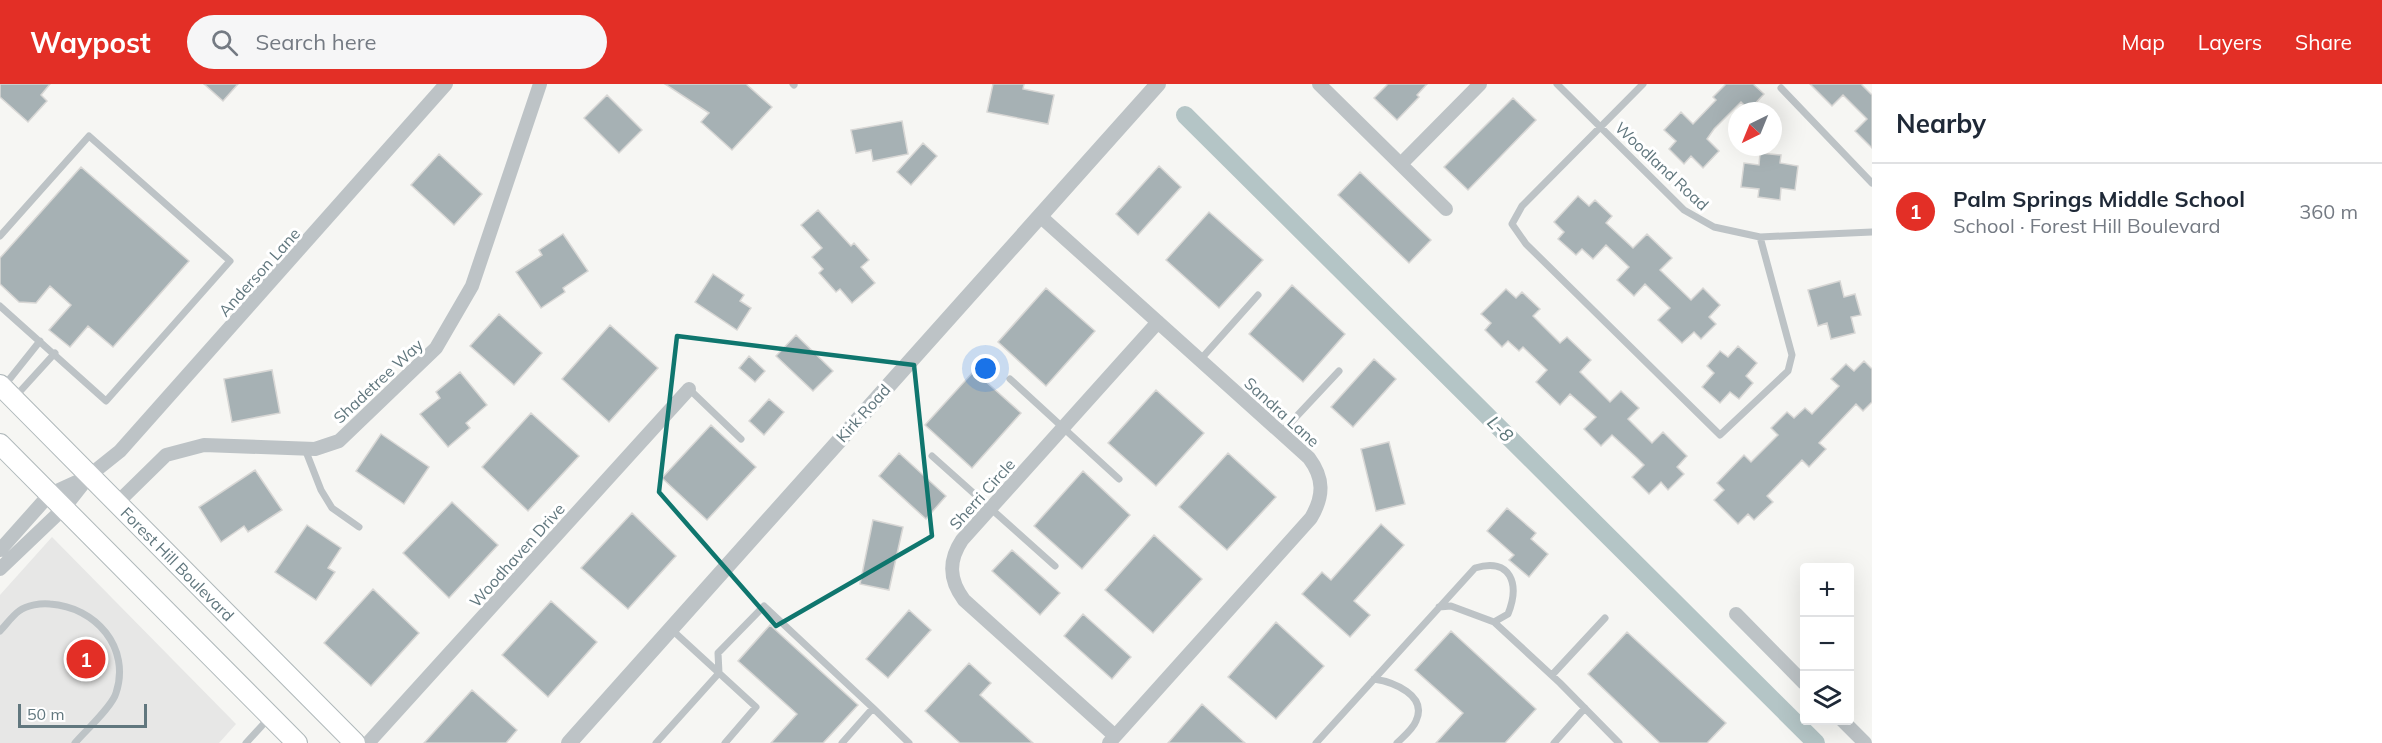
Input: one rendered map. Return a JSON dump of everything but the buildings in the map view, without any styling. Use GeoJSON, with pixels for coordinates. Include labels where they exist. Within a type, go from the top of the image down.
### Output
{"type":"FeatureCollection","features":[{"type":"Feature","properties":{"kind":"main road","name":"Forest Hill Boulevard"},"geometry":{"type":"LineString","coordinates":[[5,390],[355,743]]}},
{"type":"Feature","properties":{"kind":"main road"},"geometry":{"type":"LineString","coordinates":[[0,444],[297,743]]}},
{"type":"Feature","properties":{"kind":"street","name":"Anderson Lane"},"geometry":{"type":"LineString","coordinates":[[90,475],[120,451],[446,84]]}},
{"type":"Feature","properties":{"kind":"street","name":"Shadetree Way"},"geometry":{"type":"LineString","coordinates":[[116,504],[166,455],[204,445],[315,449],[339,441],[436,348],[472,286],[540,84]]}},
{"type":"Feature","properties":{"kind":"street","name":"Kirk Road"},"geometry":{"type":"LineString","coordinates":[[569,743],[1158,84]]}},
{"type":"Feature","properties":{"kind":"street"},"geometry":{"type":"LineString","coordinates":[[1319,84],[1402,163],[1446,209]]}},
{"type":"Feature","properties":{"kind":"street"},"geometry":{"type":"LineString","coordinates":[[1402,163],[1480,84]]}},
{"type":"Feature","properties":{"kind":"street","name":"Sandra Lane"},"geometry":{"type":"LineString","coordinates":[[1040,216],[1281,433],[1317,469],[1321,481],[1318,507],[1112,739]]}},
{"type":"Feature","properties":{"kind":"street","name":"Sherri Circle"},"geometry":{"type":"LineString","coordinates":[[1112,739],[970,606],[956,589],[952,577],[955,551],[1158,322]]}},
{"type":"Feature","properties":{"kind":"street","name":"Woodhaven Drive"},"geometry":{"type":"LineString","coordinates":[[368,743],[689,389]]}},
{"type":"Feature","properties":{"kind":"street"},"geometry":{"type":"LineString","coordinates":[[0,569],[57,501],[90,475]]}},
{"type":"Feature","properties":{"kind":"street"},"geometry":{"type":"LineString","coordinates":[[0,550],[90,475]]}},
{"type":"Feature","properties":{"kind":"street"},"geometry":{"type":"LineString","coordinates":[[1736,614],[1800,679]]}},
{"type":"Feature","properties":{"kind":"street"},"geometry":{"type":"LineString","coordinates":[[1847,725],[1865,743]]}},
{"type":"Feature","properties":{"kind":"lane","name":"Woodland Road"},"geometry":{"type":"LineString","coordinates":[[1557,84],[1684,210],[1714,227],[1760,237],[1872,232]]}},
{"type":"Feature","properties":{"kind":"lane"},"geometry":{"type":"LineString","coordinates":[[1643,84],[1522,206],[1512,224],[1526,244],[1567,286],[1720,435],[1788,371],[1792,355],[1760,237]]}},
{"type":"Feature","properties":{"kind":"lane"},"geometry":{"type":"LineString","coordinates":[[1781,88],[1872,183]]}},
{"type":"Feature","properties":{"kind":"lane"},"geometry":{"type":"LineString","coordinates":[[0,237],[88,136],[230,261],[106,401],[0,306]]}},
{"type":"Feature","properties":{"kind":"lane"},"geometry":{"type":"LineString","coordinates":[[1200,360],[1258,295]]}},
{"type":"Feature","properties":{"kind":"lane"},"geometry":{"type":"LineString","coordinates":[[5,390],[40,341]]}},
{"type":"Feature","properties":{"kind":"lane"},"geometry":{"type":"LineString","coordinates":[[5,390],[55,354]]}},
{"type":"Feature","properties":{"kind":"lane"},"geometry":{"type":"LineString","coordinates":[[1281,433],[1339,371]]}},
{"type":"Feature","properties":{"kind":"lane"},"geometry":{"type":"LineString","coordinates":[[1010,379],[1119,479]]}},
{"type":"Feature","properties":{"kind":"lane"},"geometry":{"type":"LineString","coordinates":[[689,389],[741,439]]}},
{"type":"Feature","properties":{"kind":"lane"},"geometry":{"type":"LineString","coordinates":[[305,449],[321,490],[332,508],[359,527]]}},
{"type":"Feature","properties":{"kind":"lane"},"geometry":{"type":"LineString","coordinates":[[932,456],[1055,566]]}},
{"type":"Feature","properties":{"kind":"lane"},"geometry":{"type":"LineString","coordinates":[[1316,743],[1475,568],[1489,564],[1500,567],[1511,577],[1515,587],[1514,599],[1508,614],[1494,622]]}},
{"type":"Feature","properties":{"kind":"lane"},"geometry":{"type":"LineString","coordinates":[[0,632],[20,610],[41,603],[74,608],[104,628],[116,649],[121,672],[115,696],[75,743]]}},
{"type":"Feature","properties":{"kind":"lane"},"geometry":{"type":"LineString","coordinates":[[656,743],[719,674],[718,653],[764,606],[909,743]]}},
{"type":"Feature","properties":{"kind":"lane"},"geometry":{"type":"LineString","coordinates":[[1439,607],[1451,606],[1494,622],[1552,675],[1619,743]]}},
{"type":"Feature","properties":{"kind":"lane"},"geometry":{"type":"LineString","coordinates":[[1552,675],[1605,618]]}},
{"type":"Feature","properties":{"kind":"lane"},"geometry":{"type":"LineString","coordinates":[[671,628],[756,707],[725,743]]}},
{"type":"Feature","properties":{"kind":"lane"},"geometry":{"type":"LineString","coordinates":[[1374,679],[1393,682],[1404,688],[1414,699],[1418,712],[1416,722],[1397,743]]}},
{"type":"Feature","properties":{"kind":"lane"},"geometry":{"type":"LineString","coordinates":[[842,743],[873,708]]}},
{"type":"Feature","properties":{"kind":"lane"},"geometry":{"type":"LineString","coordinates":[[1554,743],[1585,708]]}},
{"type":"Feature","properties":{"kind":"lane"},"geometry":{"type":"LineString","coordinates":[[246,743],[271,717]]}},
{"type":"Feature","properties":{"kind":"highlighted area"},"geometry":{"type":"Polygon","coordinates":[[[677,336],[914,365],[932,536],[776,626],[659,492],[677,336]]]}},
{"type":"Feature","properties":{"kind":"shaded area"},"geometry":{"type":"Polygon","coordinates":[[[52,537],[236,724],[219,743],[0,743],[0,595],[52,537]]]}},
{"type":"Feature","properties":{"kind":"waterway","name":"L-8"},"geometry":{"type":"LineString","coordinates":[[1185,115],[1816,743]]}},
{"type":"Feature","properties":{"kind":"place","name":"Palm Springs Middle School"},"geometry":{"type":"Point","coordinates":[86,659]}}]}
